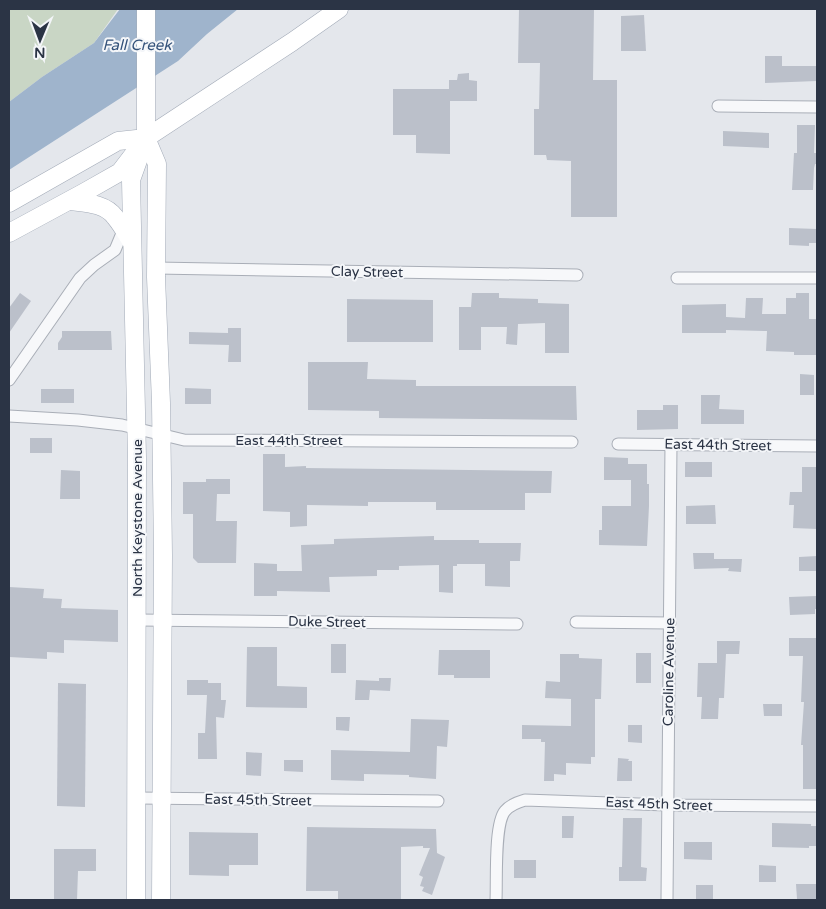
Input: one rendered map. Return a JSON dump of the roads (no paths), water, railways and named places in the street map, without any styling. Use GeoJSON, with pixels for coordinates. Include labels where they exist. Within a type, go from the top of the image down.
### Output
{"type":"FeatureCollection","features":[{"type":"Feature","properties":{"kind":"main road","name":"North Keystone Avenue"},"geometry":{"type":"LineString","coordinates":[[136,900],[138,620],[136,428],[127,235],[131,213],[131,180],[146,138],[146,9]]}},
{"type":"Feature","properties":{"kind":"main road"},"geometry":{"type":"LineString","coordinates":[[9,233],[120,172],[146,138],[339,9]]}},
{"type":"Feature","properties":{"kind":"main road","name":"North Keystone Avenue"},"geometry":{"type":"LineString","coordinates":[[146,138],[157,164],[156,268],[162,434],[161,900]]}},
{"type":"Feature","properties":{"kind":"main road"},"geometry":{"type":"LineString","coordinates":[[9,203],[118,141],[146,138]]}},
{"type":"Feature","properties":{"kind":"main road"},"geometry":{"type":"LineString","coordinates":[[70,201],[94,204],[107,209],[116,216],[127,235]]}},
{"type":"Feature","properties":{"kind":"street"},"geometry":{"type":"LineString","coordinates":[[718,106],[817,107]]}},
{"type":"Feature","properties":{"kind":"street"},"geometry":{"type":"LineString","coordinates":[[9,380],[80,278],[115,250],[127,235]]}},
{"type":"Feature","properties":{"kind":"street","name":"Clay Street"},"geometry":{"type":"LineString","coordinates":[[156,268],[577,275]]}},
{"type":"Feature","properties":{"kind":"street"},"geometry":{"type":"LineString","coordinates":[[677,278],[817,278]]}},
{"type":"Feature","properties":{"kind":"street","name":"East 44th Street"},"geometry":{"type":"LineString","coordinates":[[9,416],[78,420],[136,428],[184,440],[572,442]]}},
{"type":"Feature","properties":{"kind":"street","name":"East 44th Street"},"geometry":{"type":"LineString","coordinates":[[618,444],[817,446]]}},
{"type":"Feature","properties":{"kind":"street","name":"Caroline Avenue"},"geometry":{"type":"LineString","coordinates":[[667,900],[671,444]]}},
{"type":"Feature","properties":{"kind":"street","name":"Duke Street"},"geometry":{"type":"LineString","coordinates":[[138,620],[517,624]]}},
{"type":"Feature","properties":{"kind":"street"},"geometry":{"type":"LineString","coordinates":[[576,622],[670,623]]}},
{"type":"Feature","properties":{"kind":"street","name":"East 45th Street"},"geometry":{"type":"LineString","coordinates":[[137,798],[438,801]]}},
{"type":"Feature","properties":{"kind":"street","name":"East 45th Street"},"geometry":{"type":"LineString","coordinates":[[496,900],[499,822],[505,811],[520,802],[532,799],[667,805],[817,806]]}},
{"type":"Feature","properties":{"kind":"water","name":"Fall Creek"},"geometry":{"type":"Polygon","coordinates":[[[120,9],[238,9],[178,61],[9,170],[9,102],[42,77],[94,43],[120,9]]]}}]}
